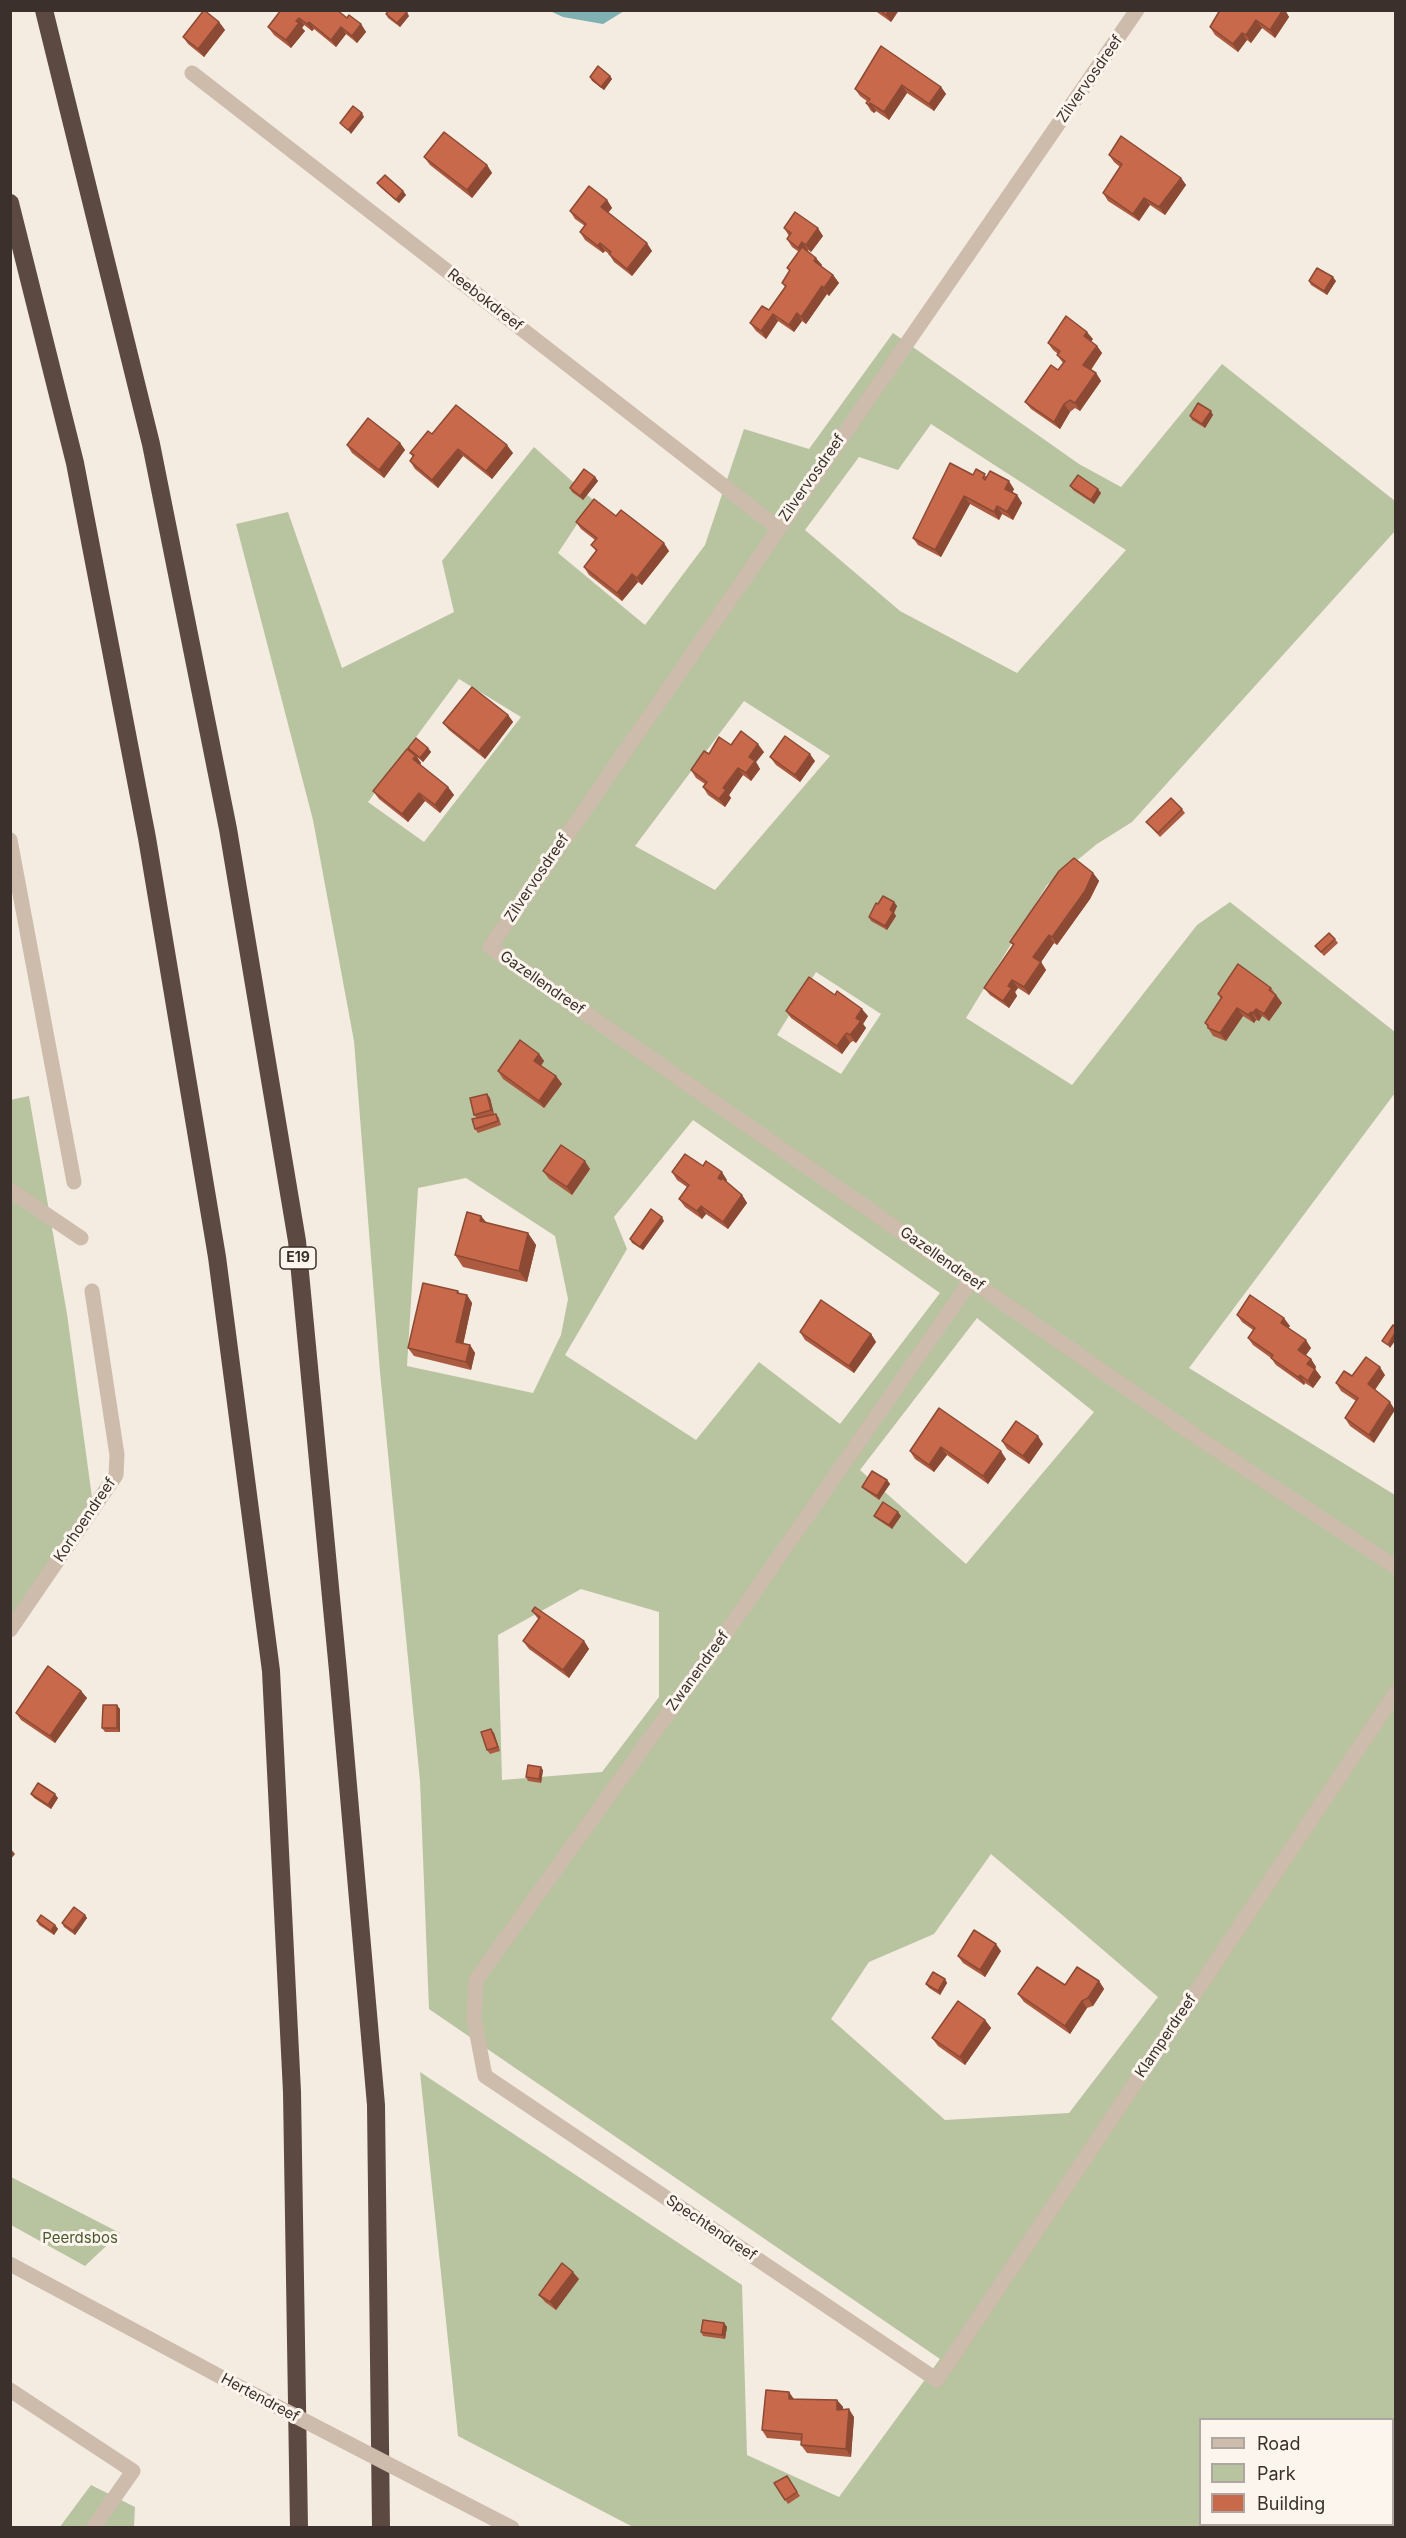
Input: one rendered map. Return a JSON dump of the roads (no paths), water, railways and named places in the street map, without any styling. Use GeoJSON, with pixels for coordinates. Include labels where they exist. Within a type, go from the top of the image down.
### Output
{"type":"FeatureCollection","features":[{"type":"Feature","properties":{"kind":"highway","name":"E19"},"geometry":{"type":"LineString","coordinates":[[44,10],[151,444],[228,829],[297,1241],[376,2105],[381,2528]]}},
{"type":"Feature","properties":{"kind":"highway"},"geometry":{"type":"LineString","coordinates":[[10,203],[75,463],[147,838],[217,1257],[271,1671],[292,2092],[299,2528]]}},
{"type":"Feature","properties":{"kind":"street","name":"Zilvervosdreef"},"geometry":{"type":"LineString","coordinates":[[490,947],[1137,10]]}},
{"type":"Feature","properties":{"kind":"street","name":"Reebokdreef"},"geometry":{"type":"LineString","coordinates":[[192,73],[778,528]]}},
{"type":"Feature","properties":{"kind":"street"},"geometry":{"type":"LineString","coordinates":[[10,840],[74,1182]]}},
{"type":"Feature","properties":{"kind":"street","name":"Gazellendreef"},"geometry":{"type":"LineString","coordinates":[[490,947],[1206,1443],[1395,1568]]}},
{"type":"Feature","properties":{"kind":"street"},"geometry":{"type":"LineString","coordinates":[[10,1190],[81,1239]]}},
{"type":"Feature","properties":{"kind":"street","name":"Zwanendreef"},"geometry":{"type":"LineString","coordinates":[[485,2076],[474,2019],[476,1980],[723,1637],[972,1279]]}},
{"type":"Feature","properties":{"kind":"street","name":"Korhoendreef"},"geometry":{"type":"LineString","coordinates":[[10,1630],[116,1475],[117,1455],[92,1291]]}},
{"type":"Feature","properties":{"kind":"street","name":"Klamperdreef"},"geometry":{"type":"LineString","coordinates":[[936,2380],[1395,1692]]}},
{"type":"Feature","properties":{"kind":"street","name":"Spechtendreef"},"geometry":{"type":"LineString","coordinates":[[485,2076],[936,2380]]}},
{"type":"Feature","properties":{"kind":"street","name":"Hertendreef"},"geometry":{"type":"LineString","coordinates":[[10,2264],[249,2392],[512,2528]]}},
{"type":"Feature","properties":{"kind":"street"},"geometry":{"type":"LineString","coordinates":[[10,2390],[133,2471],[93,2528]]}},
{"type":"Feature","properties":{"kind":"water"},"geometry":{"type":"Polygon","coordinates":[[[624,10],[603,24],[563,17],[550,11],[624,10]]]}},
{"type":"Feature","properties":{"kind":"park label","name":"Peerdsbos"},"geometry":{"type":"Point","coordinates":[80,2238]}}]}
